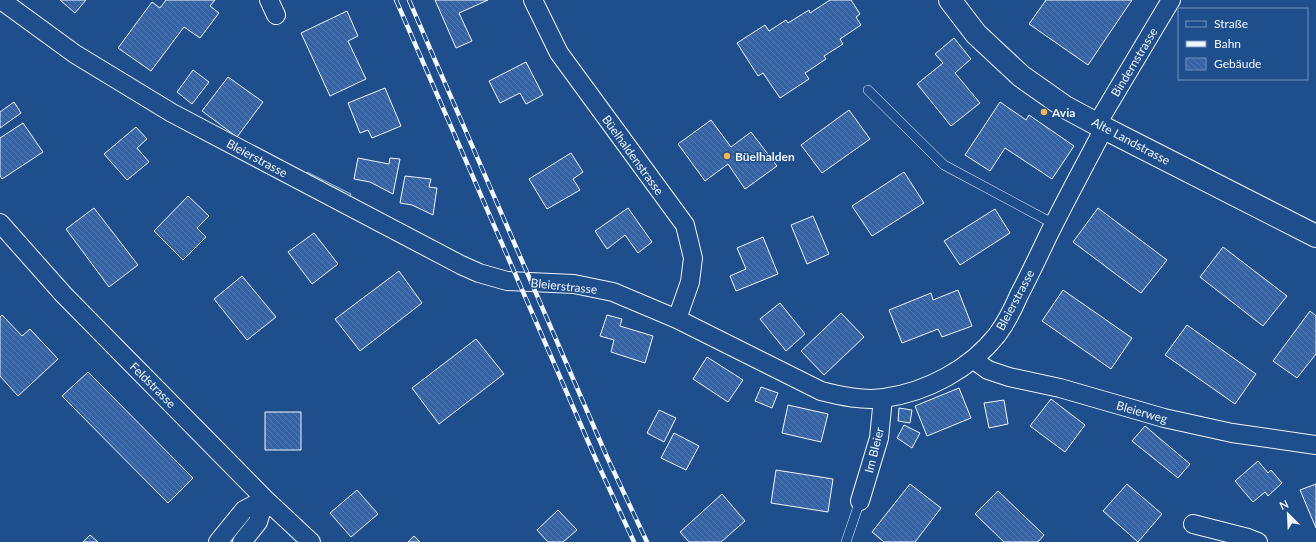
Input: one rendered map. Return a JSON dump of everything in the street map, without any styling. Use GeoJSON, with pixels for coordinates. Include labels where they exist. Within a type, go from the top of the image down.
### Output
{"type":"FeatureCollection","features":[{"type":"Feature","properties":{"kind":"main road","name":"Alte Landstrasse"},"geometry":{"type":"LineString","coordinates":[[950,0],[976,34],[1021,76],[1065,107],[1316,236]]}},
{"type":"Feature","properties":{"kind":"street","name":"Bleierstrasse"},"geometry":{"type":"LineString","coordinates":[[1,0],[75,54],[172,113],[461,265],[479,273],[507,281],[574,284],[613,292],[677,319],[821,391],[842,396],[883,398],[909,392],[941,380],[974,360],[998,334],[1010,315],[1100,126]]}},
{"type":"Feature","properties":{"kind":"street","name":"Büelhaldenstrasse"},"geometry":{"type":"LineString","coordinates":[[534,0],[559,53],[685,225],[693,258],[690,282],[677,319]]}},
{"type":"Feature","properties":{"kind":"street","name":"Bindernstrasse"},"geometry":{"type":"LineString","coordinates":[[1100,126],[1170,0]]}},
{"type":"Feature","properties":{"kind":"street","name":"Feldstrasse"},"geometry":{"type":"LineString","coordinates":[[0,223],[64,296],[265,499],[311,542]]}},
{"type":"Feature","properties":{"kind":"street","name":"Bleierweg"},"geometry":{"type":"LineString","coordinates":[[974,360],[988,370],[1010,377],[1060,388],[1164,418],[1232,433],[1316,445]]}},
{"type":"Feature","properties":{"kind":"street","name":"Im Bleier"},"geometry":{"type":"LineString","coordinates":[[860,501],[879,438],[883,398]]}},
{"type":"Feature","properties":{"kind":"street"},"geometry":{"type":"LineString","coordinates":[[218,542],[244,510],[265,499]]}},
{"type":"Feature","properties":{"kind":"street"},"geometry":{"type":"LineString","coordinates":[[242,542],[258,522],[265,499]]}},
{"type":"Feature","properties":{"kind":"street"},"geometry":{"type":"LineString","coordinates":[[1193,524],[1258,542]]}},
{"type":"Feature","properties":{"kind":"lane"},"geometry":{"type":"LineString","coordinates":[[868,90],[944,165],[1054,224]]}},
{"type":"Feature","properties":{"kind":"lane"},"geometry":{"type":"LineString","coordinates":[[846,542],[860,501]]}},
{"type":"Feature","properties":{"kind":"shaded area"},"geometry":{"type":"Polygon","coordinates":[[[307,172],[351,194],[348,199],[304,178],[307,172]]]}},
{"type":"Feature","properties":{"kind":"building"},"geometry":{"type":"Polygon","coordinates":[[[60,0],[86,0],[75,13],[60,0]]]}},
{"type":"Feature","properties":{"kind":"building"},"geometry":{"type":"Polygon","coordinates":[[[166,0],[215,0],[210,6],[219,13],[200,38],[184,27],[151,71],[118,48],[152,2],[160,8],[166,0]]]}},
{"type":"Feature","properties":{"kind":"building"},"geometry":{"type":"Polygon","coordinates":[[[435,0],[488,0],[459,13],[472,41],[456,48],[435,0]]]}},
{"type":"Feature","properties":{"kind":"building"},"geometry":{"type":"Polygon","coordinates":[[[830,0],[851,0],[860,14],[856,17],[861,25],[840,39],[843,44],[824,56],[826,59],[805,73],[809,79],[780,98],[763,73],[758,76],[737,43],[765,25],[769,31],[786,20],[788,23],[809,10],[810,13],[830,0]]]}},
{"type":"Feature","properties":{"kind":"building"},"geometry":{"type":"Polygon","coordinates":[[[1046,0],[1132,0],[1088,65],[1029,24],[1046,0]]]}},
{"type":"Feature","properties":{"kind":"building"},"geometry":{"type":"Polygon","coordinates":[[[347,11],[358,36],[348,41],[366,79],[330,96],[301,33],[347,11]]]}},
{"type":"Feature","properties":{"kind":"building"},"geometry":{"type":"Polygon","coordinates":[[[954,38],[971,59],[955,73],[980,103],[951,126],[917,84],[943,63],[935,54],[954,38]]]}},
{"type":"Feature","properties":{"kind":"building"},"geometry":{"type":"Polygon","coordinates":[[[526,62],[543,95],[526,104],[520,93],[500,103],[489,81],[526,62]]]}},
{"type":"Feature","properties":{"kind":"building"},"geometry":{"type":"Polygon","coordinates":[[[193,70],[209,82],[192,104],[177,92],[193,70]]]}},
{"type":"Feature","properties":{"kind":"building"},"geometry":{"type":"Polygon","coordinates":[[[228,77],[263,102],[237,137],[202,111],[228,77]]]}},
{"type":"Feature","properties":{"kind":"building"},"geometry":{"type":"Polygon","coordinates":[[[385,88],[401,126],[372,138],[368,130],[360,133],[348,103],[385,88]]]}},
{"type":"Feature","properties":{"kind":"building"},"geometry":{"type":"Polygon","coordinates":[[[14,102],[21,113],[0,128],[0,112],[14,102]]]}},
{"type":"Feature","properties":{"kind":"building"},"geometry":{"type":"Polygon","coordinates":[[[1000,102],[1026,120],[1029,115],[1074,146],[1052,179],[1005,148],[990,171],[965,155],[1000,102]]]}},
{"type":"Feature","properties":{"kind":"building"},"geometry":{"type":"Polygon","coordinates":[[[849,110],[870,139],[822,173],[801,145],[849,110]]]}},
{"type":"Feature","properties":{"kind":"building","name":"Büelhalden"},"geometry":{"type":"Polygon","coordinates":[[[711,120],[731,147],[751,132],[777,166],[745,189],[728,164],[705,181],[678,144],[711,120]]]}},
{"type":"Feature","properties":{"kind":"building"},"geometry":{"type":"Polygon","coordinates":[[[23,123],[43,152],[2,179],[0,176],[0,138],[23,123]]]}},
{"type":"Feature","properties":{"kind":"building"},"geometry":{"type":"Polygon","coordinates":[[[136,127],[147,139],[137,148],[149,162],[127,180],[104,154],[136,127]]]}},
{"type":"Feature","properties":{"kind":"building"},"geometry":{"type":"Polygon","coordinates":[[[571,153],[583,172],[573,179],[580,190],[547,209],[529,179],[571,153]]]}},
{"type":"Feature","properties":{"kind":"building"},"geometry":{"type":"Polygon","coordinates":[[[358,158],[389,164],[390,158],[400,159],[393,194],[370,182],[354,179],[358,158]]]}},
{"type":"Feature","properties":{"kind":"building"},"geometry":{"type":"Polygon","coordinates":[[[904,172],[924,203],[872,236],[852,206],[904,172]]]}},
{"type":"Feature","properties":{"kind":"building"},"geometry":{"type":"Polygon","coordinates":[[[405,176],[431,179],[429,187],[437,188],[433,215],[412,205],[400,203],[405,176]]]}},
{"type":"Feature","properties":{"kind":"building"},"geometry":{"type":"Polygon","coordinates":[[[188,196],[209,216],[197,228],[206,237],[183,260],[154,231],[188,196]]]}},
{"type":"Feature","properties":{"kind":"building"},"geometry":{"type":"Polygon","coordinates":[[[94,208],[138,265],[109,287],[66,229],[94,208]]]}},
{"type":"Feature","properties":{"kind":"building"},"geometry":{"type":"Polygon","coordinates":[[[628,208],[652,242],[638,253],[625,235],[607,249],[595,231],[628,208]]]}},
{"type":"Feature","properties":{"kind":"building"},"geometry":{"type":"Polygon","coordinates":[[[1098,208],[1167,260],[1141,293],[1073,242],[1098,208]]]}},
{"type":"Feature","properties":{"kind":"building"},"geometry":{"type":"Polygon","coordinates":[[[995,209],[1010,233],[960,265],[944,241],[995,209]]]}},
{"type":"Feature","properties":{"kind":"building"},"geometry":{"type":"Polygon","coordinates":[[[813,216],[829,254],[807,264],[791,225],[813,216]]]}},
{"type":"Feature","properties":{"kind":"building"},"geometry":{"type":"Polygon","coordinates":[[[314,233],[338,264],[312,284],[288,252],[314,233]]]}},
{"type":"Feature","properties":{"kind":"building"},"geometry":{"type":"Polygon","coordinates":[[[763,237],[778,274],[736,291],[730,276],[746,269],[737,248],[763,237]]]}},
{"type":"Feature","properties":{"kind":"building"},"geometry":{"type":"Polygon","coordinates":[[[1223,247],[1287,296],[1263,326],[1200,277],[1223,247]]]}},
{"type":"Feature","properties":{"kind":"building"},"geometry":{"type":"Polygon","coordinates":[[[399,271],[422,303],[360,351],[335,319],[399,271]]]}},
{"type":"Feature","properties":{"kind":"building"},"geometry":{"type":"Polygon","coordinates":[[[242,276],[276,317],[247,340],[214,299],[242,276]]]}},
{"type":"Feature","properties":{"kind":"building"},"geometry":{"type":"Polygon","coordinates":[[[958,290],[972,326],[942,337],[938,329],[902,343],[889,310],[931,293],[933,300],[958,290]]]}},
{"type":"Feature","properties":{"kind":"building"},"geometry":{"type":"Polygon","coordinates":[[[1063,290],[1132,338],[1111,369],[1042,321],[1063,290]]]}},
{"type":"Feature","properties":{"kind":"building"},"geometry":{"type":"Polygon","coordinates":[[[780,303],[805,334],[786,351],[760,319],[780,303]]]}},
{"type":"Feature","properties":{"kind":"building"},"geometry":{"type":"Polygon","coordinates":[[[1310,311],[1316,316],[1316,354],[1297,378],[1273,361],[1310,311]]]}},
{"type":"Feature","properties":{"kind":"building"},"geometry":{"type":"Polygon","coordinates":[[[841,313],[864,337],[824,375],[801,351],[841,313]]]}},
{"type":"Feature","properties":{"kind":"building"},"geometry":{"type":"Polygon","coordinates":[[[2,315],[22,336],[30,329],[58,359],[18,396],[0,376],[0,317],[2,315]]]}},
{"type":"Feature","properties":{"kind":"building"},"geometry":{"type":"Polygon","coordinates":[[[607,315],[622,319],[620,326],[653,336],[645,363],[611,352],[614,340],[600,336],[607,315]]]}},
{"type":"Feature","properties":{"kind":"building"},"geometry":{"type":"Polygon","coordinates":[[[1187,325],[1256,374],[1235,404],[1165,355],[1187,325]]]}},
{"type":"Feature","properties":{"kind":"building"},"geometry":{"type":"Polygon","coordinates":[[[476,339],[504,374],[439,424],[412,388],[476,339]]]}},
{"type":"Feature","properties":{"kind":"building"},"geometry":{"type":"Polygon","coordinates":[[[707,357],[743,380],[728,402],[693,379],[707,357]]]}},
{"type":"Feature","properties":{"kind":"building"},"geometry":{"type":"Polygon","coordinates":[[[88,372],[193,478],[168,503],[62,396],[88,372]]]}},
{"type":"Feature","properties":{"kind":"building"},"geometry":{"type":"Polygon","coordinates":[[[761,387],[778,393],[772,408],[755,401],[761,387]]]}},
{"type":"Feature","properties":{"kind":"building"},"geometry":{"type":"Polygon","coordinates":[[[959,388],[971,418],[927,436],[915,406],[959,388]]]}},
{"type":"Feature","properties":{"kind":"building"},"geometry":{"type":"Polygon","coordinates":[[[1051,399],[1085,425],[1065,452],[1030,426],[1051,399]]]}},
{"type":"Feature","properties":{"kind":"building"},"geometry":{"type":"Polygon","coordinates":[[[1004,400],[1008,424],[989,428],[984,403],[1004,400]]]}},
{"type":"Feature","properties":{"kind":"building"},"geometry":{"type":"Polygon","coordinates":[[[788,405],[828,414],[821,442],[782,433],[788,405]]]}},
{"type":"Feature","properties":{"kind":"building"},"geometry":{"type":"Polygon","coordinates":[[[899,408],[912,410],[910,423],[898,421],[899,408]]]}},
{"type":"Feature","properties":{"kind":"building"},"geometry":{"type":"Polygon","coordinates":[[[659,410],[676,418],[664,442],[647,433],[659,410]]]}},
{"type":"Feature","properties":{"kind":"building"},"geometry":{"type":"Polygon","coordinates":[[[265,412],[301,412],[301,450],[265,450],[265,412]]]}},
{"type":"Feature","properties":{"kind":"building"},"geometry":{"type":"Polygon","coordinates":[[[904,425],[920,433],[912,448],[897,438],[904,425]]]}},
{"type":"Feature","properties":{"kind":"building"},"geometry":{"type":"Polygon","coordinates":[[[1145,426],[1190,464],[1178,478],[1132,441],[1145,426]]]}},
{"type":"Feature","properties":{"kind":"building"},"geometry":{"type":"Polygon","coordinates":[[[674,433],[699,446],[686,470],[661,458],[674,433]]]}},
{"type":"Feature","properties":{"kind":"building"},"geometry":{"type":"Polygon","coordinates":[[[1258,461],[1268,473],[1271,470],[1282,483],[1268,496],[1265,492],[1253,502],[1235,481],[1258,461]]]}},
{"type":"Feature","properties":{"kind":"building"},"geometry":{"type":"Polygon","coordinates":[[[776,470],[833,479],[828,512],[771,503],[776,470]]]}},
{"type":"Feature","properties":{"kind":"building"},"geometry":{"type":"Polygon","coordinates":[[[910,484],[941,508],[915,542],[884,542],[872,532],[910,484]]]}},
{"type":"Feature","properties":{"kind":"building"},"geometry":{"type":"Polygon","coordinates":[[[1127,484],[1162,514],[1138,542],[1103,511],[1127,484]]]}},
{"type":"Feature","properties":{"kind":"building"},"geometry":{"type":"Polygon","coordinates":[[[1316,484],[1316,528],[1300,490],[1316,484]]]}},
{"type":"Feature","properties":{"kind":"building"},"geometry":{"type":"Polygon","coordinates":[[[357,490],[378,514],[351,537],[330,513],[357,490]]]}},
{"type":"Feature","properties":{"kind":"building"},"geometry":{"type":"Polygon","coordinates":[[[998,491],[1044,535],[1038,542],[1004,542],[975,514],[998,491]]]}},
{"type":"Feature","properties":{"kind":"building"},"geometry":{"type":"Polygon","coordinates":[[[722,494],[745,521],[721,542],[689,542],[680,532],[722,494]]]}},
{"type":"Feature","properties":{"kind":"building"},"geometry":{"type":"Polygon","coordinates":[[[558,510],[577,530],[563,542],[548,542],[537,530],[558,510]]]}},
{"type":"Feature","properties":{"kind":"building"},"geometry":{"type":"Polygon","coordinates":[[[90,535],[98,542],[83,542],[90,535]]]}},
{"type":"Feature","properties":{"kind":"building"},"geometry":{"type":"Polygon","coordinates":[[[414,536],[420,542],[408,542],[414,536]]]}},
{"type":"Feature","properties":{"kind":"railway"},"geometry":{"type":"LineString","coordinates":[[396,0],[597,462],[634,542]]}},
{"type":"Feature","properties":{"kind":"railway"},"geometry":{"type":"LineString","coordinates":[[409,0],[607,457],[647,542]]}},
{"type":"Feature","properties":{"kind":"place","name":"Avia"},"geometry":{"type":"Point","coordinates":[1044,112]}},
{"type":"Feature","properties":{"kind":"place","name":"Büelhalden"},"geometry":{"type":"Point","coordinates":[727,156]}}]}
